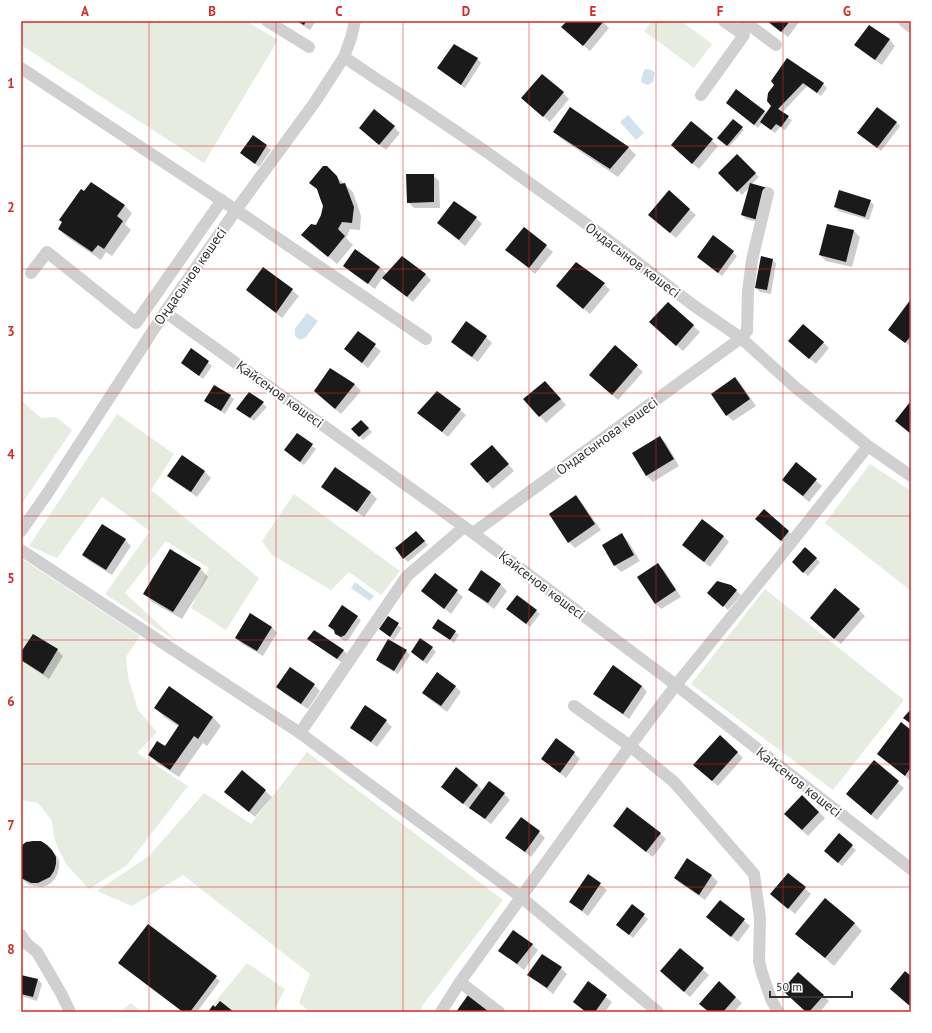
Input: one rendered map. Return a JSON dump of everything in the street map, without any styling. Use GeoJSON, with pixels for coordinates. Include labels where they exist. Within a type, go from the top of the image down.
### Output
{"type":"FeatureCollection","features":[{"type":"Feature","properties":{"kind":"street"},"geometry":{"type":"LineString","coordinates":[[267,21],[309,47]]}},
{"type":"Feature","properties":{"kind":"street","name":"Оңдасынов көшесі"},"geometry":{"type":"LineString","coordinates":[[22,529],[47,494],[165,312],[236,210],[315,102],[344,57],[355,21]]}},
{"type":"Feature","properties":{"kind":"street"},"geometry":{"type":"LineString","coordinates":[[701,95],[744,35],[724,21]]}},
{"type":"Feature","properties":{"kind":"street"},"geometry":{"type":"LineString","coordinates":[[744,21],[776,45]]}},
{"type":"Feature","properties":{"kind":"street"},"geometry":{"type":"LineString","coordinates":[[904,21],[911,27]]}},
{"type":"Feature","properties":{"kind":"street","name":"Ондасынов көшесі"},"geometry":{"type":"LineString","coordinates":[[344,57],[494,158],[599,233],[693,305],[741,338],[795,387],[868,446],[911,476]]}},
{"type":"Feature","properties":{"kind":"street"},"geometry":{"type":"LineString","coordinates":[[21,68],[222,200],[426,339]]}},
{"type":"Feature","properties":{"kind":"street"},"geometry":{"type":"LineString","coordinates":[[741,338],[747,331],[748,292],[752,260],[768,193]]}},
{"type":"Feature","properties":{"kind":"street"},"geometry":{"type":"LineString","coordinates":[[31,273],[47,252],[136,323],[222,200]]}},
{"type":"Feature","properties":{"kind":"street","name":"Қайсенов көшесі"},"geometry":{"type":"LineString","coordinates":[[165,312],[469,530],[676,685],[911,869]]}},
{"type":"Feature","properties":{"kind":"street","name":"Ондасынова көшесі"},"geometry":{"type":"LineString","coordinates":[[300,733],[406,576],[741,338]]}},
{"type":"Feature","properties":{"kind":"street"},"geometry":{"type":"LineString","coordinates":[[441,1012],[460,982],[521,897],[676,685],[775,564],[868,446]]}},
{"type":"Feature","properties":{"kind":"street"},"geometry":{"type":"LineString","coordinates":[[21,550],[300,733],[521,897],[658,1012]]}},
{"type":"Feature","properties":{"kind":"street"},"geometry":{"type":"LineString","coordinates":[[574,706],[630,746],[674,782],[754,874],[760,918],[759,961],[769,993],[778,1012]]}},
{"type":"Feature","properties":{"kind":"street"},"geometry":{"type":"LineString","coordinates":[[21,935],[27,944],[37,952],[70,1012]]}},
{"type":"Feature","properties":{"kind":"street"},"geometry":{"type":"LineString","coordinates":[[460,982],[500,1012]]}},
{"type":"Feature","properties":{"kind":"shaded area"},"geometry":{"type":"Polygon","coordinates":[[[21,21],[246,21],[278,40],[204,163],[21,45],[21,21]]]}},
{"type":"Feature","properties":{"kind":"shaded area"},"geometry":{"type":"Polygon","coordinates":[[[652,21],[681,21],[712,44],[694,68],[644,31],[652,21]]]}},
{"type":"Feature","properties":{"kind":"shaded area"},"geometry":{"type":"Polygon","coordinates":[[[21,400],[41,418],[56,417],[72,430],[21,505],[21,400]]]}},
{"type":"Feature","properties":{"kind":"shaded area"},"geometry":{"type":"Polygon","coordinates":[[[117,414],[174,454],[151,490],[259,578],[226,630],[191,608],[209,568],[166,541],[125,593],[179,643],[105,594],[150,531],[102,497],[57,558],[29,546],[117,414]]]}},
{"type":"Feature","properties":{"kind":"shaded area"},"geometry":{"type":"Polygon","coordinates":[[[870,464],[911,491],[911,591],[825,523],[870,464]]]}},
{"type":"Feature","properties":{"kind":"shaded area"},"geometry":{"type":"Polygon","coordinates":[[[294,494],[400,571],[381,595],[349,572],[331,590],[272,555],[262,541],[294,494]]]}},
{"type":"Feature","properties":{"kind":"shaded area"},"geometry":{"type":"Polygon","coordinates":[[[22,559],[140,636],[126,657],[128,677],[138,710],[157,732],[137,753],[188,786],[127,865],[89,889],[67,865],[54,837],[52,821],[38,803],[21,800],[22,559]]]}},
{"type":"Feature","properties":{"kind":"shaded area"},"geometry":{"type":"Polygon","coordinates":[[[765,589],[904,700],[833,790],[691,684],[765,589]]]}},
{"type":"Feature","properties":{"kind":"shaded area"},"geometry":{"type":"Polygon","coordinates":[[[307,752],[503,900],[422,1006],[421,1012],[310,1012],[299,1003],[310,974],[183,875],[132,906],[97,891],[149,856],[204,793],[251,824],[307,752]]]}},
{"type":"Feature","properties":{"kind":"shaded area"},"geometry":{"type":"Polygon","coordinates":[[[247,963],[285,989],[273,1012],[207,1012],[247,963]]]}},
{"type":"Feature","properties":{"kind":"shaded area"},"geometry":{"type":"Polygon","coordinates":[[[131,1003],[141,1012],[121,1012],[131,1003]]]}},
{"type":"Feature","properties":{"kind":"water"},"geometry":{"type":"Polygon","coordinates":[[[645,69],[652,70],[655,73],[653,82],[648,85],[641,82],[645,69]]]}},
{"type":"Feature","properties":{"kind":"water"},"geometry":{"type":"Polygon","coordinates":[[[628,115],[644,133],[636,140],[620,122],[628,115]]]}},
{"type":"Feature","properties":{"kind":"water"},"geometry":{"type":"Polygon","coordinates":[[[307,313],[318,321],[306,337],[300,340],[295,336],[295,329],[307,313]]]}},
{"type":"Feature","properties":{"kind":"water"},"geometry":{"type":"Polygon","coordinates":[[[355,582],[374,596],[370,601],[351,588],[355,582]]]}},
{"type":"Feature","properties":{"kind":"building"},"geometry":{"type":"Polygon","coordinates":[[[297,21],[306,21],[304,25],[297,21]]]}},
{"type":"Feature","properties":{"kind":"building"},"geometry":{"type":"Polygon","coordinates":[[[567,21],[604,21],[583,46],[561,27],[567,21]]]}},
{"type":"Feature","properties":{"kind":"building"},"geometry":{"type":"Polygon","coordinates":[[[767,21],[790,21],[781,32],[767,21]]]}},
{"type":"Feature","properties":{"kind":"building"},"geometry":{"type":"Polygon","coordinates":[[[869,25],[890,39],[875,60],[854,45],[869,25]]]}},
{"type":"Feature","properties":{"kind":"building"},"geometry":{"type":"Polygon","coordinates":[[[454,44],[478,58],[461,85],[437,68],[454,44]]]}},
{"type":"Feature","properties":{"kind":"building"},"geometry":{"type":"Polygon","coordinates":[[[787,58],[824,83],[817,93],[803,83],[778,109],[789,116],[781,127],[776,124],[771,130],[760,122],[771,106],[767,101],[768,93],[774,85],[771,81],[787,58]]]}},
{"type":"Feature","properties":{"kind":"building"},"geometry":{"type":"Polygon","coordinates":[[[542,74],[564,92],[543,117],[521,98],[542,74]]]}},
{"type":"Feature","properties":{"kind":"building"},"geometry":{"type":"Polygon","coordinates":[[[736,89],[765,111],[754,125],[726,103],[736,89]]]}},
{"type":"Feature","properties":{"kind":"building"},"geometry":{"type":"Polygon","coordinates":[[[570,107],[629,147],[610,169],[553,132],[570,107]]]}},
{"type":"Feature","properties":{"kind":"building"},"geometry":{"type":"Polygon","coordinates":[[[877,107],[897,122],[877,148],[857,133],[877,107]]]}},
{"type":"Feature","properties":{"kind":"building"},"geometry":{"type":"Polygon","coordinates":[[[374,109],[395,126],[379,145],[359,128],[374,109]]]}},
{"type":"Feature","properties":{"kind":"building"},"geometry":{"type":"Polygon","coordinates":[[[733,119],[743,127],[727,146],[717,138],[733,119]]]}},
{"type":"Feature","properties":{"kind":"building"},"geometry":{"type":"Polygon","coordinates":[[[691,121],[713,139],[692,164],[671,145],[691,121]]]}},
{"type":"Feature","properties":{"kind":"building"},"geometry":{"type":"Polygon","coordinates":[[[253,135],[267,145],[255,164],[240,153],[253,135]]]}},
{"type":"Feature","properties":{"kind":"building"},"geometry":{"type":"Polygon","coordinates":[[[737,154],[756,173],[737,192],[718,173],[737,154]]]}},
{"type":"Feature","properties":{"kind":"building"},"geometry":{"type":"Polygon","coordinates":[[[323,166],[327,166],[337,176],[340,184],[345,183],[354,207],[352,223],[342,222],[338,229],[345,236],[328,257],[301,235],[311,224],[316,225],[321,215],[323,206],[317,189],[309,183],[323,166]]]}},
{"type":"Feature","properties":{"kind":"building"},"geometry":{"type":"Polygon","coordinates":[[[406,174],[434,174],[434,202],[407,203],[406,174]]]}},
{"type":"Feature","properties":{"kind":"building"},"geometry":{"type":"Polygon","coordinates":[[[91,182],[125,205],[117,216],[123,221],[104,249],[98,245],[92,252],[58,229],[62,222],[59,220],[81,189],[84,191],[91,182]]]}},
{"type":"Feature","properties":{"kind":"building"},"geometry":{"type":"Polygon","coordinates":[[[750,183],[767,188],[758,220],[741,215],[750,183]]]}},
{"type":"Feature","properties":{"kind":"building"},"geometry":{"type":"Polygon","coordinates":[[[669,190],[690,209],[670,233],[648,215],[669,190]]]}},
{"type":"Feature","properties":{"kind":"building"},"geometry":{"type":"Polygon","coordinates":[[[839,190],[871,200],[865,217],[834,207],[839,190]]]}},
{"type":"Feature","properties":{"kind":"building"},"geometry":{"type":"Polygon","coordinates":[[[454,201],[477,217],[459,240],[437,223],[454,201]]]}},
{"type":"Feature","properties":{"kind":"building"},"geometry":{"type":"Polygon","coordinates":[[[827,224],[854,230],[846,262],[819,255],[827,224]]]}},
{"type":"Feature","properties":{"kind":"building"},"geometry":{"type":"Polygon","coordinates":[[[524,227],[547,245],[529,268],[505,250],[524,227]]]}},
{"type":"Feature","properties":{"kind":"building"},"geometry":{"type":"Polygon","coordinates":[[[713,235],[734,251],[718,273],[697,257],[713,235]]]}},
{"type":"Feature","properties":{"kind":"building"},"geometry":{"type":"Polygon","coordinates":[[[355,249],[380,267],[368,284],[343,266],[355,249]]]}},
{"type":"Feature","properties":{"kind":"building"},"geometry":{"type":"Polygon","coordinates":[[[402,256],[426,274],[407,297],[382,278],[402,256]]]}},
{"type":"Feature","properties":{"kind":"building"},"geometry":{"type":"Polygon","coordinates":[[[761,256],[773,259],[767,290],[755,288],[761,256]]]}},
{"type":"Feature","properties":{"kind":"building"},"geometry":{"type":"Polygon","coordinates":[[[576,262],[605,283],[583,309],[556,286],[576,262]]]}},
{"type":"Feature","properties":{"kind":"building"},"geometry":{"type":"Polygon","coordinates":[[[263,267],[293,289],[276,313],[246,290],[263,267]]]}},
{"type":"Feature","properties":{"kind":"building"},"geometry":{"type":"Polygon","coordinates":[[[911,299],[911,336],[905,343],[888,330],[911,299]]]}},
{"type":"Feature","properties":{"kind":"building"},"geometry":{"type":"Polygon","coordinates":[[[668,302],[694,325],[676,346],[649,322],[668,302]]]}},
{"type":"Feature","properties":{"kind":"building"},"geometry":{"type":"Polygon","coordinates":[[[466,321],[487,336],[472,357],[451,342],[466,321]]]}},
{"type":"Feature","properties":{"kind":"building"},"geometry":{"type":"Polygon","coordinates":[[[803,324],[824,342],[809,359],[788,341],[803,324]]]}},
{"type":"Feature","properties":{"kind":"building"},"geometry":{"type":"Polygon","coordinates":[[[358,331],[376,344],[362,363],[344,349],[358,331]]]}},
{"type":"Feature","properties":{"kind":"building"},"geometry":{"type":"Polygon","coordinates":[[[615,345],[638,365],[612,395],[589,375],[615,345]]]}},
{"type":"Feature","properties":{"kind":"building"},"geometry":{"type":"Polygon","coordinates":[[[191,348],[209,361],[199,376],[181,363],[191,348]]]}},
{"type":"Feature","properties":{"kind":"building"},"geometry":{"type":"Polygon","coordinates":[[[330,368],[355,384],[335,409],[314,391],[330,368]]]}},
{"type":"Feature","properties":{"kind":"building"},"geometry":{"type":"Polygon","coordinates":[[[735,377],[750,399],[726,416],[711,394],[735,377]]]}},
{"type":"Feature","properties":{"kind":"building"},"geometry":{"type":"Polygon","coordinates":[[[545,381],[561,399],[539,417],[523,399],[545,381]]]}},
{"type":"Feature","properties":{"kind":"building"},"geometry":{"type":"Polygon","coordinates":[[[214,385],[231,395],[221,411],[204,401],[214,385]]]}},
{"type":"Feature","properties":{"kind":"building"},"geometry":{"type":"Polygon","coordinates":[[[437,391],[461,409],[442,432],[417,413],[437,391]]]}},
{"type":"Feature","properties":{"kind":"building"},"geometry":{"type":"Polygon","coordinates":[[[249,392],[264,402],[250,418],[236,409],[249,392]]]}},
{"type":"Feature","properties":{"kind":"building"},"geometry":{"type":"Polygon","coordinates":[[[910,402],[911,403],[911,434],[895,421],[910,402]]]}},
{"type":"Feature","properties":{"kind":"building"},"geometry":{"type":"Polygon","coordinates":[[[361,420],[369,428],[359,437],[351,429],[361,420]]]}},
{"type":"Feature","properties":{"kind":"building"},"geometry":{"type":"Polygon","coordinates":[[[297,433],[313,444],[300,462],[284,450],[297,433]]]}},
{"type":"Feature","properties":{"kind":"building"},"geometry":{"type":"Polygon","coordinates":[[[660,436],[674,459],[646,476],[632,453],[660,436]]]}},
{"type":"Feature","properties":{"kind":"building"},"geometry":{"type":"Polygon","coordinates":[[[492,445],[509,464],[487,483],[470,464],[492,445]]]}},
{"type":"Feature","properties":{"kind":"building"},"geometry":{"type":"Polygon","coordinates":[[[182,455],[205,471],[191,492],[167,476],[182,455]]]}},
{"type":"Feature","properties":{"kind":"building"},"geometry":{"type":"Polygon","coordinates":[[[796,462],[817,479],[803,496],[782,480],[796,462]]]}},
{"type":"Feature","properties":{"kind":"building"},"geometry":{"type":"Polygon","coordinates":[[[335,467],[371,492],[357,512],[321,487],[335,467]]]}},
{"type":"Feature","properties":{"kind":"building"},"geometry":{"type":"Polygon","coordinates":[[[576,495],[595,524],[568,543],[549,514],[576,495]]]}},
{"type":"Feature","properties":{"kind":"building"},"geometry":{"type":"Polygon","coordinates":[[[764,509],[789,531],[781,541],[755,519],[764,509]]]}},
{"type":"Feature","properties":{"kind":"building"},"geometry":{"type":"Polygon","coordinates":[[[702,519],[724,536],[704,562],[682,545],[702,519]]]}},
{"type":"Feature","properties":{"kind":"building"},"geometry":{"type":"Polygon","coordinates":[[[102,524],[126,539],[106,570],[82,555],[102,524]]]}},
{"type":"Feature","properties":{"kind":"building"},"geometry":{"type":"Polygon","coordinates":[[[416,531],[425,541],[403,559],[395,548],[416,531]]]}},
{"type":"Feature","properties":{"kind":"building"},"geometry":{"type":"Polygon","coordinates":[[[622,533],[634,555],[614,566],[602,545],[622,533]]]}},
{"type":"Feature","properties":{"kind":"building"},"geometry":{"type":"Polygon","coordinates":[[[805,547],[817,558],[803,573],[792,562],[805,547]]]}},
{"type":"Feature","properties":{"kind":"building"},"geometry":{"type":"Polygon","coordinates":[[[170,549],[201,568],[173,612],[143,594],[170,549]]]}},
{"type":"Feature","properties":{"kind":"building"},"geometry":{"type":"Polygon","coordinates":[[[658,563],[676,590],[655,604],[637,577],[658,563]]]}},
{"type":"Feature","properties":{"kind":"building"},"geometry":{"type":"Polygon","coordinates":[[[481,570],[501,584],[488,603],[468,590],[481,570]]]}},
{"type":"Feature","properties":{"kind":"building"},"geometry":{"type":"Polygon","coordinates":[[[435,573],[458,590],[444,609],[421,591],[435,573]]]}},
{"type":"Feature","properties":{"kind":"building"},"geometry":{"type":"Polygon","coordinates":[[[717,581],[731,585],[737,590],[723,607],[707,593],[717,581]]]}},
{"type":"Feature","properties":{"kind":"building"},"geometry":{"type":"Polygon","coordinates":[[[835,588],[860,609],[834,639],[810,618],[835,588]]]}},
{"type":"Feature","properties":{"kind":"building"},"geometry":{"type":"Polygon","coordinates":[[[517,595],[537,610],[526,624],[506,609],[517,595]]]}},
{"type":"Feature","properties":{"kind":"building"},"geometry":{"type":"Polygon","coordinates":[[[342,605],[358,616],[345,635],[341,637],[335,634],[334,630],[328,626],[342,605]]]}},
{"type":"Feature","properties":{"kind":"building"},"geometry":{"type":"Polygon","coordinates":[[[250,613],[272,627],[257,651],[235,638],[250,613]]]}},
{"type":"Feature","properties":{"kind":"building"},"geometry":{"type":"Polygon","coordinates":[[[388,616],[399,623],[390,637],[379,629],[388,616]]]}},
{"type":"Feature","properties":{"kind":"building"},"geometry":{"type":"Polygon","coordinates":[[[438,619],[456,631],[450,640],[432,628],[438,619]]]}},
{"type":"Feature","properties":{"kind":"building"},"geometry":{"type":"Polygon","coordinates":[[[314,630],[344,650],[337,659],[307,639],[314,630]]]}},
{"type":"Feature","properties":{"kind":"building"},"geometry":{"type":"Polygon","coordinates":[[[33,634],[58,649],[43,674],[21,660],[21,652],[33,634]]]}},
{"type":"Feature","properties":{"kind":"building"},"geometry":{"type":"Polygon","coordinates":[[[420,638],[433,647],[423,661],[411,652],[420,638]]]}},
{"type":"Feature","properties":{"kind":"building"},"geometry":{"type":"Polygon","coordinates":[[[388,639],[407,650],[394,671],[376,660],[388,639]]]}},
{"type":"Feature","properties":{"kind":"building"},"geometry":{"type":"Polygon","coordinates":[[[613,665],[642,686],[623,714],[593,694],[613,665]]]}},
{"type":"Feature","properties":{"kind":"building"},"geometry":{"type":"Polygon","coordinates":[[[290,667],[315,684],[301,704],[276,687],[290,667]]]}},
{"type":"Feature","properties":{"kind":"building"},"geometry":{"type":"Polygon","coordinates":[[[437,672],[456,686],[441,706],[422,693],[437,672]]]}},
{"type":"Feature","properties":{"kind":"building"},"geometry":{"type":"Polygon","coordinates":[[[169,686],[213,717],[198,739],[194,736],[170,770],[148,755],[157,741],[165,746],[179,725],[154,708],[169,686]]]}},
{"type":"Feature","properties":{"kind":"building"},"geometry":{"type":"Polygon","coordinates":[[[365,705],[387,720],[371,742],[350,728],[365,705]]]}},
{"type":"Feature","properties":{"kind":"building"},"geometry":{"type":"Polygon","coordinates":[[[911,709],[911,724],[903,718],[911,709]]]}},
{"type":"Feature","properties":{"kind":"building"},"geometry":{"type":"Polygon","coordinates":[[[901,722],[911,730],[911,767],[905,776],[877,754],[901,722]]]}},
{"type":"Feature","properties":{"kind":"building"},"geometry":{"type":"Polygon","coordinates":[[[720,735],[738,752],[712,781],[693,765],[720,735]]]}},
{"type":"Feature","properties":{"kind":"building"},"geometry":{"type":"Polygon","coordinates":[[[556,738],[575,752],[560,773],[541,759],[556,738]]]}},
{"type":"Feature","properties":{"kind":"building"},"geometry":{"type":"Polygon","coordinates":[[[874,760],[899,781],[871,815],[846,794],[874,760]]]}},
{"type":"Feature","properties":{"kind":"building"},"geometry":{"type":"Polygon","coordinates":[[[456,767],[478,785],[463,804],[441,787],[456,767]]]}},
{"type":"Feature","properties":{"kind":"building"},"geometry":{"type":"Polygon","coordinates":[[[242,770],[266,790],[249,812],[224,792],[242,770]]]}},
{"type":"Feature","properties":{"kind":"building"},"geometry":{"type":"Polygon","coordinates":[[[489,781],[505,793],[485,819],[469,808],[489,781]]]}},
{"type":"Feature","properties":{"kind":"building"},"geometry":{"type":"Polygon","coordinates":[[[802,795],[819,812],[802,830],[784,814],[802,795]]]}},
{"type":"Feature","properties":{"kind":"building"},"geometry":{"type":"Polygon","coordinates":[[[627,807],[661,833],[646,852],[613,826],[627,807]]]}},
{"type":"Feature","properties":{"kind":"building"},"geometry":{"type":"Polygon","coordinates":[[[521,817],[540,831],[525,852],[505,838],[521,817]]]}},
{"type":"Feature","properties":{"kind":"building"},"geometry":{"type":"Polygon","coordinates":[[[839,833],[853,845],[838,863],[824,851],[839,833]]]}},
{"type":"Feature","properties":{"kind":"building"},"geometry":{"type":"Polygon","coordinates":[[[41,841],[47,845],[56,857],[54,871],[50,877],[38,883],[31,883],[21,878],[21,846],[26,842],[41,841]]]}},
{"type":"Feature","properties":{"kind":"building"},"geometry":{"type":"Polygon","coordinates":[[[687,858],[712,875],[699,895],[674,878],[687,858]]]}},
{"type":"Feature","properties":{"kind":"building"},"geometry":{"type":"Polygon","coordinates":[[[788,873],[806,887],[788,909],[770,894],[788,873]]]}},
{"type":"Feature","properties":{"kind":"building"},"geometry":{"type":"Polygon","coordinates":[[[588,874],[601,883],[582,911],[569,902],[588,874]]]}},
{"type":"Feature","properties":{"kind":"building"},"geometry":{"type":"Polygon","coordinates":[[[825,898],[855,923],[825,958],[795,934],[825,898]]]}},
{"type":"Feature","properties":{"kind":"building"},"geometry":{"type":"Polygon","coordinates":[[[720,900],[745,919],[731,937],[706,917],[720,900]]]}},
{"type":"Feature","properties":{"kind":"building"},"geometry":{"type":"Polygon","coordinates":[[[632,904],[645,914],[629,935],[616,925],[632,904]]]}},
{"type":"Feature","properties":{"kind":"building"},"geometry":{"type":"Polygon","coordinates":[[[148,924],[217,976],[190,1012],[183,1012],[118,963],[148,924]]]}},
{"type":"Feature","properties":{"kind":"building"},"geometry":{"type":"Polygon","coordinates":[[[513,930],[533,944],[517,964],[498,951],[513,930]]]}},
{"type":"Feature","properties":{"kind":"building"},"geometry":{"type":"Polygon","coordinates":[[[680,948],[704,968],[684,992],[660,971],[680,948]]]}},
{"type":"Feature","properties":{"kind":"building"},"geometry":{"type":"Polygon","coordinates":[[[542,954],[562,967],[547,988],[527,975],[542,954]]]}},
{"type":"Feature","properties":{"kind":"building"},"geometry":{"type":"Polygon","coordinates":[[[905,971],[911,976],[911,1007],[890,989],[905,971]]]}},
{"type":"Feature","properties":{"kind":"building"},"geometry":{"type":"Polygon","coordinates":[[[798,972],[824,995],[809,1012],[806,1012],[782,990],[798,972]]]}},
{"type":"Feature","properties":{"kind":"building"},"geometry":{"type":"Polygon","coordinates":[[[21,975],[38,979],[33,997],[21,994],[21,975]]]}},
{"type":"Feature","properties":{"kind":"building"},"geometry":{"type":"Polygon","coordinates":[[[588,981],[607,995],[595,1012],[586,1012],[573,1002],[588,981]]]}},
{"type":"Feature","properties":{"kind":"building"},"geometry":{"type":"Polygon","coordinates":[[[719,981],[736,997],[723,1012],[709,1012],[699,1004],[719,981]]]}},
{"type":"Feature","properties":{"kind":"building"},"geometry":{"type":"Polygon","coordinates":[[[468,995],[491,1012],[456,1012],[468,995]]]}},
{"type":"Feature","properties":{"kind":"building"},"geometry":{"type":"Polygon","coordinates":[[[220,1001],[234,1012],[208,1012],[213,1005],[215,1007],[220,1001]]]}}]}
